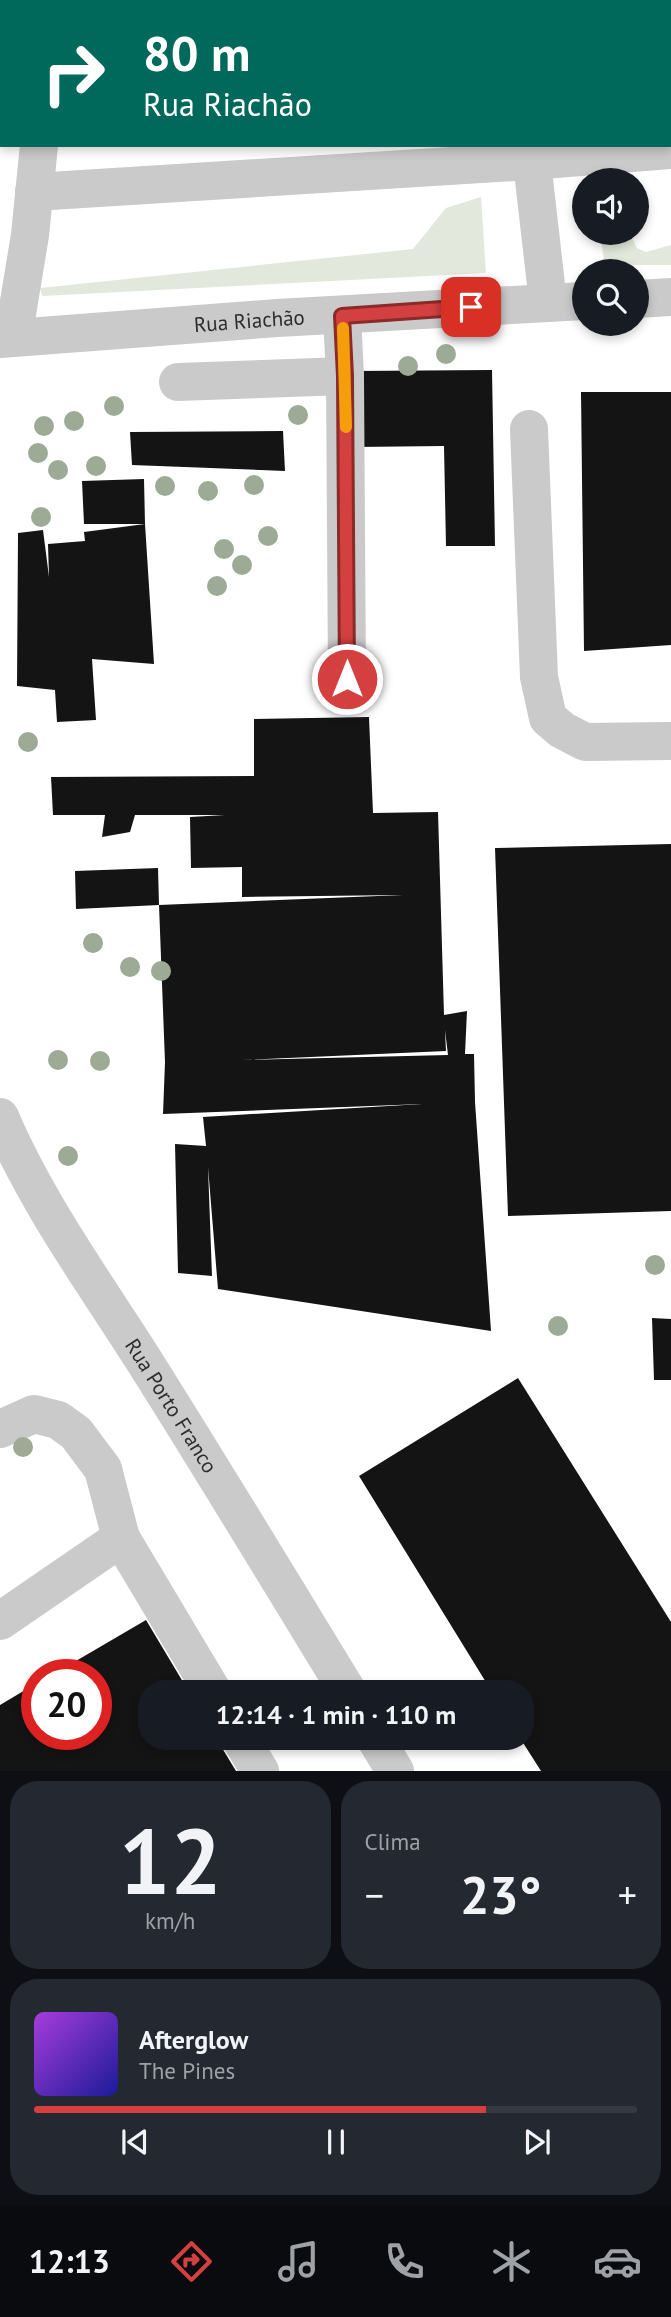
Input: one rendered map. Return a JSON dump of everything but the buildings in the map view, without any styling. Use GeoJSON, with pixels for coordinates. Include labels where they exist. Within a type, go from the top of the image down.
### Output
{"type":"FeatureCollection","features":[{"type":"Feature","properties":{"kind":"street"},"geometry":{"type":"LineString","coordinates":[[8,338],[16,320],[30,234],[39,147]]}},
{"type":"Feature","properties":{"kind":"street"},"geometry":{"type":"LineString","coordinates":[[34,192],[530,153],[671,150]]}},
{"type":"Feature","properties":{"kind":"street"},"geometry":{"type":"LineString","coordinates":[[530,153],[566,302]]}},
{"type":"Feature","properties":{"kind":"street"},"geometry":{"type":"LineString","coordinates":[[649,299],[671,298]]}},
{"type":"Feature","properties":{"kind":"street","name":"Rua Riachão"},"geometry":{"type":"LineString","coordinates":[[8,338],[566,302]]}},
{"type":"Feature","properties":{"kind":"street"},"geometry":{"type":"LineString","coordinates":[[342,316],[345,376],[347,679]]}},
{"type":"Feature","properties":{"kind":"street"},"geometry":{"type":"LineString","coordinates":[[178,382],[345,376]]}},
{"type":"Feature","properties":{"kind":"street"},"geometry":{"type":"LineString","coordinates":[[529,429],[539,677],[548,718],[562,730],[585,742],[671,741]]}},
{"type":"Feature","properties":{"kind":"street","name":"Rua Porto Franco"},"geometry":{"type":"LineString","coordinates":[[0,1117],[16,1153],[64,1233],[206,1458],[341,1680]]}},
{"type":"Feature","properties":{"kind":"street"},"geometry":{"type":"LineString","coordinates":[[0,1429],[34,1414],[58,1420],[76,1433],[103,1469],[121,1538],[206,1680]]}},
{"type":"Feature","properties":{"kind":"street"},"geometry":{"type":"LineString","coordinates":[[0,1620],[121,1538]]}},
{"type":"Feature","properties":{"kind":"street"},"geometry":{"type":"LineString","coordinates":[[247,1750],[260,1771]]}},
{"type":"Feature","properties":{"kind":"street"},"geometry":{"type":"LineString","coordinates":[[382,1750],[395,1771]]}},
{"type":"Feature","properties":{"kind":"shaded area"},"geometry":{"type":"Polygon","coordinates":[[[481,197],[486,273],[42,296],[40,288],[413,249],[446,208],[481,197]]]}},
{"type":"Feature","properties":{"kind":"shaded area"},"geometry":{"type":"Polygon","coordinates":[[[602,245],[635,245],[646,252],[671,245],[671,265],[649,265],[649,259],[604,259],[602,245]]]}},
{"type":"Feature","properties":{"kind":"slow traffic"},"geometry":{"type":"LineString","coordinates":[[343,328],[346,427]]}},
{"type":"Feature","properties":{"kind":"route"},"geometry":{"type":"LineString","coordinates":[[347,679],[345,376],[342,316],[471,307]]}}]}
